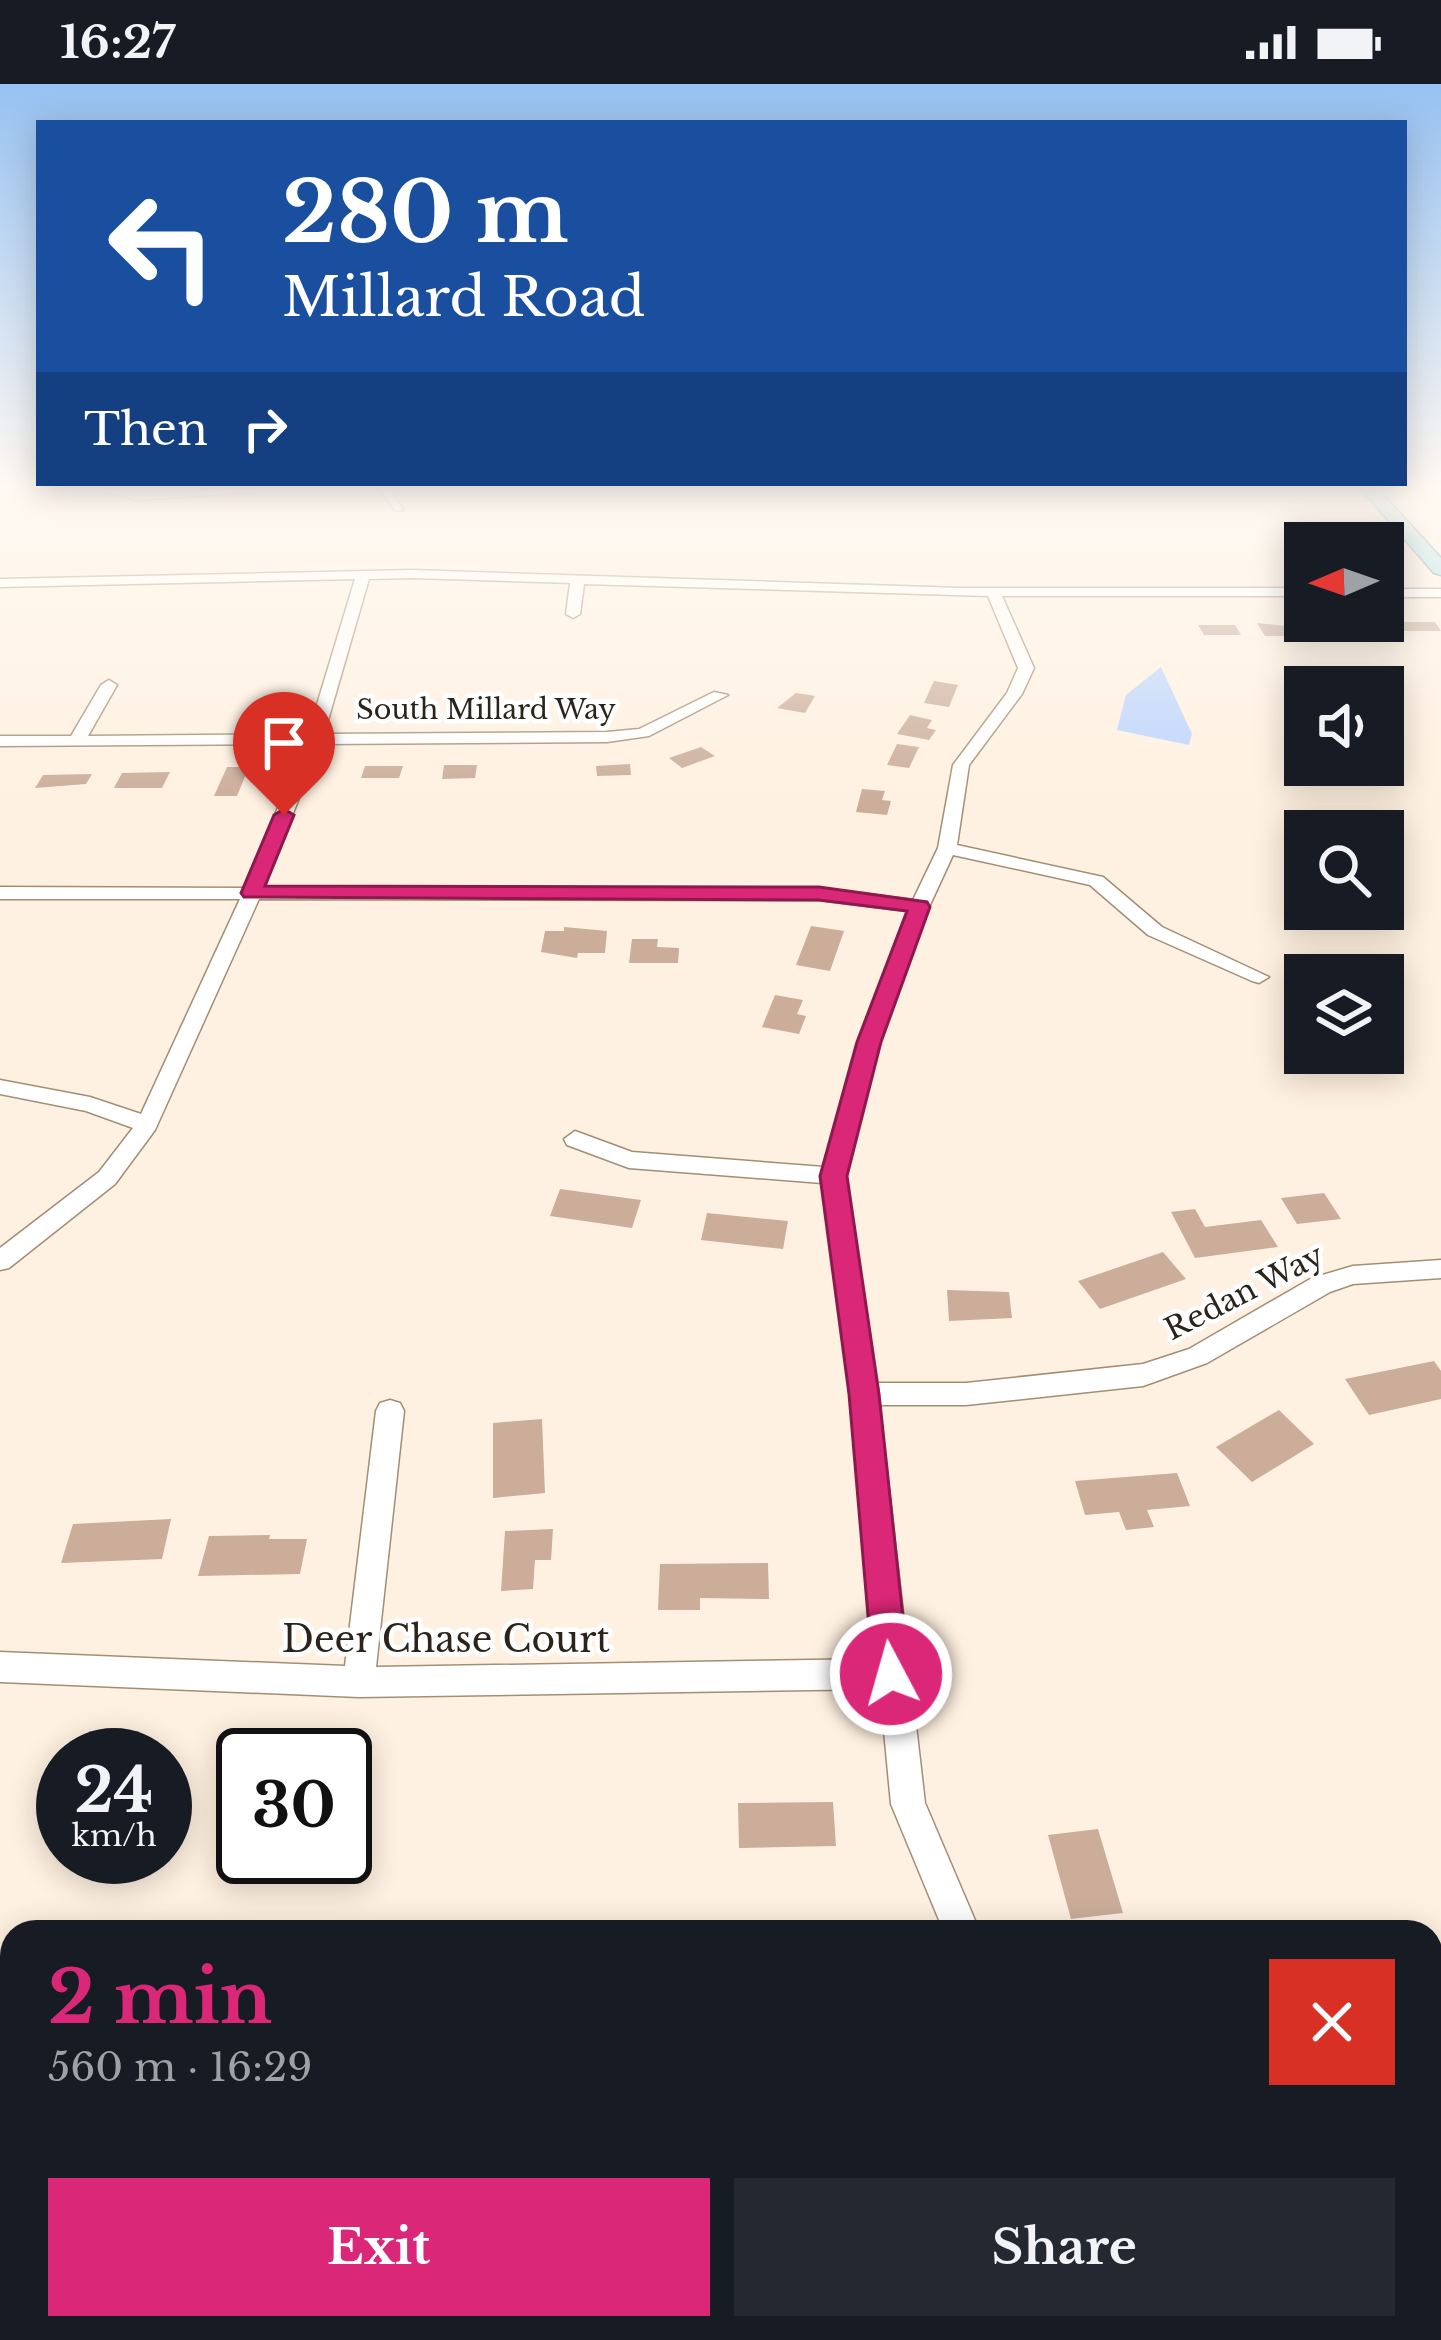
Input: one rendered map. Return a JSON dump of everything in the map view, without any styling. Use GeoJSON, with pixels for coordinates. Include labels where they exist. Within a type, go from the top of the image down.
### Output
{"type":"FeatureCollection","features":[{"type":"Feature","properties":{"kind":"street"},"geometry":{"type":"LineString","coordinates":[[0,1261],[107,1178],[147,1125],[252,893],[315,737],[358,593]]}},
{"type":"Feature","properties":{"kind":"street"},"geometry":{"type":"LineString","coordinates":[[573,614],[576,593]]}},
{"type":"Feature","properties":{"kind":"street"},"geometry":{"type":"LineString","coordinates":[[957,1920],[908,1804],[864,1394],[833,1176],[869,1042],[947,848],[961,765],[1014,694],[1026,668],[994,593]]}},
{"type":"Feature","properties":{"kind":"street"},"geometry":{"type":"LineString","coordinates":[[77,740],[109,685]]}},
{"type":"Feature","properties":{"kind":"street","name":"South Millard Way"},"geometry":{"type":"LineString","coordinates":[[0,741],[607,737],[643,733],[720,695]]}},
{"type":"Feature","properties":{"kind":"street"},"geometry":{"type":"LineString","coordinates":[[947,848],[1096,881],[1155,931],[1259,977]]}},
{"type":"Feature","properties":{"kind":"street"},"geometry":{"type":"LineString","coordinates":[[0,893],[819,894],[920,907]]}},
{"type":"Feature","properties":{"kind":"street"},"geometry":{"type":"LineString","coordinates":[[0,1087],[90,1105],[147,1125]]}},
{"type":"Feature","properties":{"kind":"street"},"geometry":{"type":"LineString","coordinates":[[575,1138],[628,1160],[833,1176]]}},
{"type":"Feature","properties":{"kind":"street","name":"Redan Way"},"geometry":{"type":"LineString","coordinates":[[864,1394],[966,1394],[1143,1376],[1198,1356],[1321,1285],[1353,1275],[1441,1269]]}},
{"type":"Feature","properties":{"kind":"street"},"geometry":{"type":"LineString","coordinates":[[359,1682],[390,1411]]}},
{"type":"Feature","properties":{"kind":"street","name":"Deer Chase Court"},"geometry":{"type":"LineString","coordinates":[[0,1667],[359,1682],[891,1674]]}},
{"type":"Feature","properties":{"kind":"water"},"geometry":{"type":"Polygon","coordinates":[[[1161,667],[1192,734],[1189,745],[1117,730],[1126,695],[1161,667]]]}},
{"type":"Feature","properties":{"kind":"building"},"geometry":{"type":"Polygon","coordinates":[[[1404,622],[1435,622],[1441,631],[1404,631],[1404,622]]]}},
{"type":"Feature","properties":{"kind":"building"},"geometry":{"type":"Polygon","coordinates":[[[1257,623],[1284,626],[1284,636],[1265,636],[1257,623]]]}},
{"type":"Feature","properties":{"kind":"building"},"geometry":{"type":"Polygon","coordinates":[[[1198,625],[1235,625],[1241,635],[1204,635],[1198,625]]]}},
{"type":"Feature","properties":{"kind":"building"},"geometry":{"type":"Polygon","coordinates":[[[934,681],[958,685],[949,707],[924,703],[934,681]]]}},
{"type":"Feature","properties":{"kind":"building"},"geometry":{"type":"Polygon","coordinates":[[[796,693],[815,696],[805,713],[777,708],[796,693]]]}},
{"type":"Feature","properties":{"kind":"building"},"geometry":{"type":"Polygon","coordinates":[[[910,715],[932,720],[927,728],[936,730],[929,740],[897,734],[910,715]]]}},
{"type":"Feature","properties":{"kind":"building"},"geometry":{"type":"Polygon","coordinates":[[[897,744],[919,747],[909,768],[887,765],[897,744]]]}},
{"type":"Feature","properties":{"kind":"building"},"geometry":{"type":"Polygon","coordinates":[[[701,747],[715,756],[682,768],[669,758],[701,747]]]}},
{"type":"Feature","properties":{"kind":"building"},"geometry":{"type":"Polygon","coordinates":[[[630,764],[631,775],[597,776],[596,766],[630,764]]]}},
{"type":"Feature","properties":{"kind":"building"},"geometry":{"type":"Polygon","coordinates":[[[444,765],[477,765],[475,778],[442,779],[444,765]]]}},
{"type":"Feature","properties":{"kind":"building"},"geometry":{"type":"Polygon","coordinates":[[[365,766],[403,766],[399,778],[361,778],[365,766]]]}},
{"type":"Feature","properties":{"kind":"building"},"geometry":{"type":"Polygon","coordinates":[[[227,767],[249,767],[237,796],[214,796],[227,767]]]}},
{"type":"Feature","properties":{"kind":"building"},"geometry":{"type":"Polygon","coordinates":[[[170,772],[162,788],[114,788],[122,773],[170,772]]]}},
{"type":"Feature","properties":{"kind":"building"},"geometry":{"type":"Polygon","coordinates":[[[92,774],[86,784],[35,788],[43,775],[92,774]]]}},
{"type":"Feature","properties":{"kind":"building"},"geometry":{"type":"Polygon","coordinates":[[[862,789],[885,791],[882,800],[891,801],[887,815],[856,812],[862,789]]]}},
{"type":"Feature","properties":{"kind":"building"},"geometry":{"type":"Polygon","coordinates":[[[811,926],[844,931],[830,971],[796,965],[811,926]]]}},
{"type":"Feature","properties":{"kind":"building"},"geometry":{"type":"Polygon","coordinates":[[[564,927],[607,931],[605,953],[578,953],[577,958],[541,952],[545,931],[564,931],[564,927]]]}},
{"type":"Feature","properties":{"kind":"building"},"geometry":{"type":"Polygon","coordinates":[[[632,939],[658,939],[657,947],[679,948],[678,963],[629,963],[632,939]]]}},
{"type":"Feature","properties":{"kind":"building"},"geometry":{"type":"Polygon","coordinates":[[[775,995],[803,1000],[797,1014],[806,1016],[799,1034],[762,1027],[775,995]]]}},
{"type":"Feature","properties":{"kind":"building"},"geometry":{"type":"Polygon","coordinates":[[[560,1189],[641,1200],[632,1228],[550,1216],[560,1189]]]}},
{"type":"Feature","properties":{"kind":"building"},"geometry":{"type":"Polygon","coordinates":[[[1324,1193],[1341,1219],[1297,1224],[1281,1198],[1324,1193]]]}},
{"type":"Feature","properties":{"kind":"building"},"geometry":{"type":"Polygon","coordinates":[[[1195,1209],[1205,1227],[1261,1220],[1278,1247],[1195,1258],[1171,1212],[1195,1209]]]}},
{"type":"Feature","properties":{"kind":"building"},"geometry":{"type":"Polygon","coordinates":[[[707,1213],[788,1221],[783,1249],[701,1240],[707,1213]]]}},
{"type":"Feature","properties":{"kind":"building"},"geometry":{"type":"Polygon","coordinates":[[[1163,1252],[1186,1279],[1100,1309],[1078,1281],[1163,1252]]]}},
{"type":"Feature","properties":{"kind":"building"},"geometry":{"type":"Polygon","coordinates":[[[947,1290],[1009,1292],[1012,1318],[949,1321],[947,1290]]]}},
{"type":"Feature","properties":{"kind":"building"},"geometry":{"type":"Polygon","coordinates":[[[1434,1361],[1441,1371],[1441,1399],[1369,1415],[1345,1379],[1434,1361]]]}},
{"type":"Feature","properties":{"kind":"building"},"geometry":{"type":"Polygon","coordinates":[[[1279,1410],[1314,1444],[1252,1482],[1216,1447],[1279,1410]]]}},
{"type":"Feature","properties":{"kind":"building"},"geometry":{"type":"Polygon","coordinates":[[[542,1419],[545,1493],[493,1498],[493,1423],[542,1419]]]}},
{"type":"Feature","properties":{"kind":"building"},"geometry":{"type":"Polygon","coordinates":[[[1177,1473],[1190,1506],[1147,1510],[1154,1527],[1126,1530],[1119,1512],[1085,1515],[1075,1481],[1177,1473]]]}},
{"type":"Feature","properties":{"kind":"building"},"geometry":{"type":"Polygon","coordinates":[[[171,1519],[162,1559],[61,1563],[73,1524],[171,1519]]]}},
{"type":"Feature","properties":{"kind":"building"},"geometry":{"type":"Polygon","coordinates":[[[553,1529],[551,1560],[535,1560],[533,1589],[501,1591],[505,1531],[553,1529]]]}},
{"type":"Feature","properties":{"kind":"building"},"geometry":{"type":"Polygon","coordinates":[[[270,1535],[269,1539],[307,1539],[300,1574],[198,1576],[209,1536],[270,1535]]]}},
{"type":"Feature","properties":{"kind":"building"},"geometry":{"type":"Polygon","coordinates":[[[768,1563],[769,1599],[700,1598],[700,1610],[658,1610],[660,1564],[768,1563]]]}},
{"type":"Feature","properties":{"kind":"building"},"geometry":{"type":"Polygon","coordinates":[[[833,1802],[836,1846],[739,1848],[738,1803],[833,1802]]]}},
{"type":"Feature","properties":{"kind":"building"},"geometry":{"type":"Polygon","coordinates":[[[1098,1829],[1123,1913],[1071,1919],[1048,1835],[1098,1829]]]}},
{"type":"Feature","properties":{"kind":"route"},"geometry":{"type":"LineString","coordinates":[[284,815],[252,893],[819,894],[920,907],[869,1042],[833,1176],[864,1394],[891,1674]]}}]}
